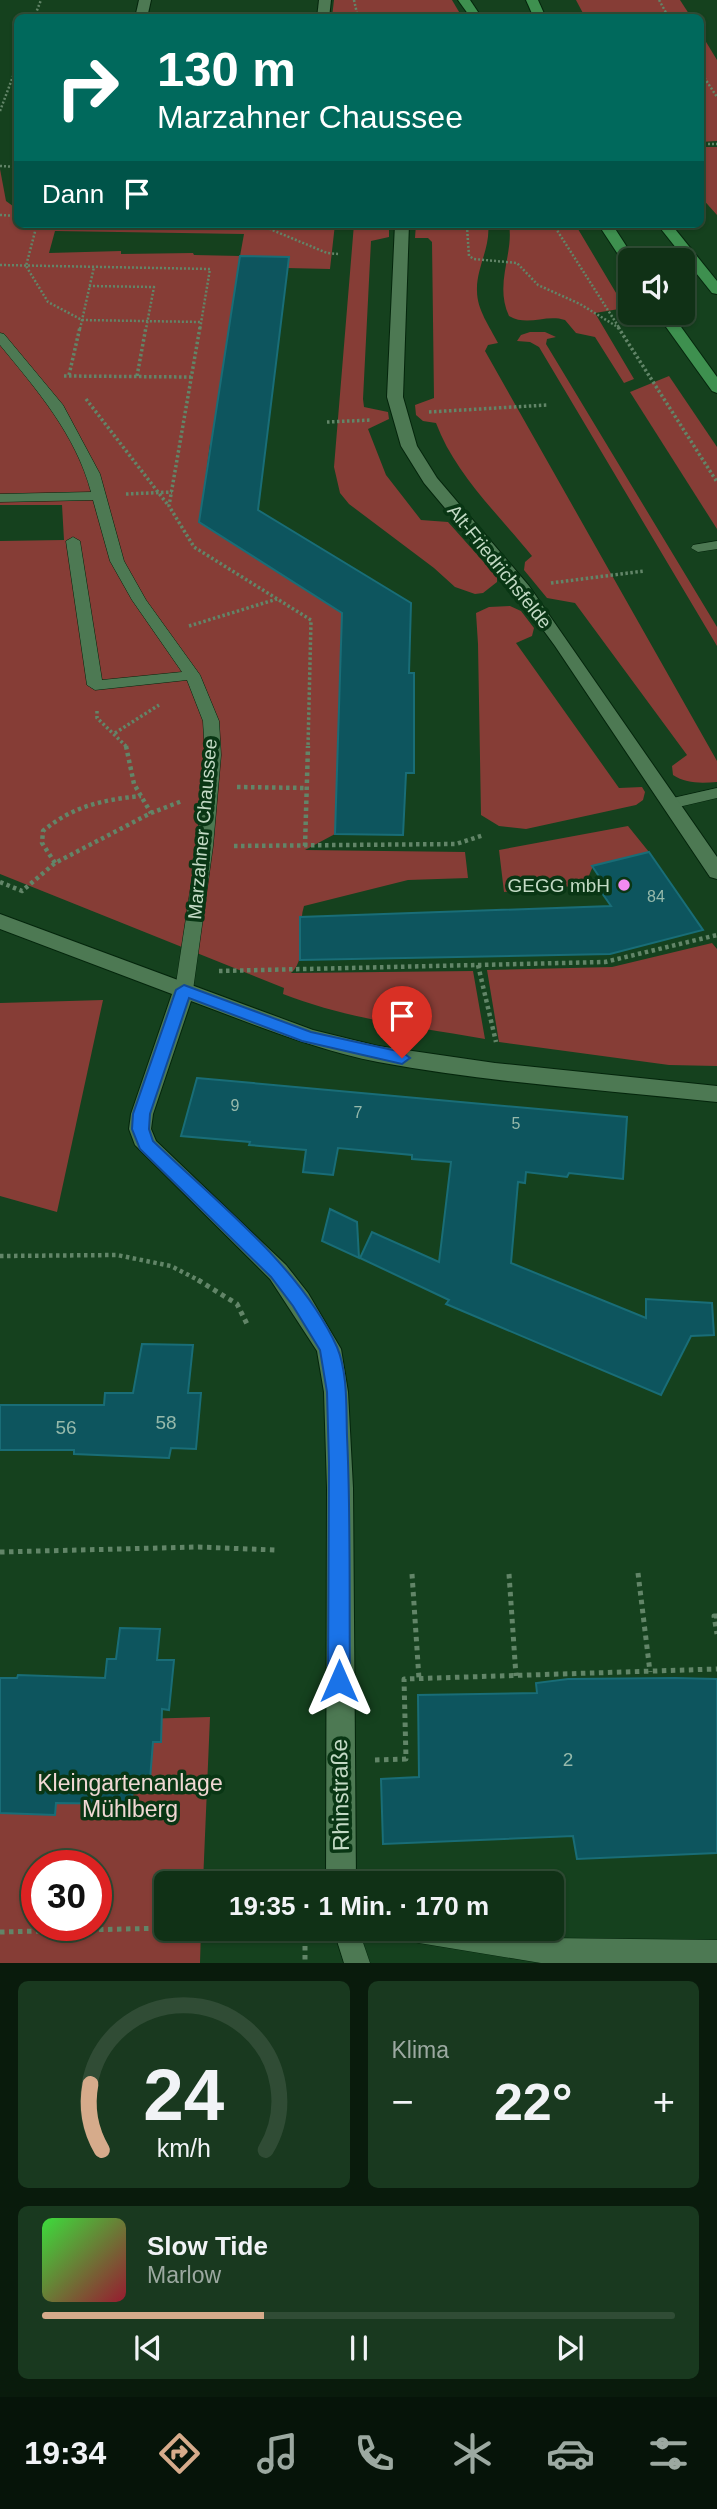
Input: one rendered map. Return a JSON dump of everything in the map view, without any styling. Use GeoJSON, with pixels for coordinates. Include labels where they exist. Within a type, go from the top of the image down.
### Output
{"type":"FeatureCollection","features":[{"type":"Feature","properties":{"kind":"main road"},"geometry":{"type":"LineString","coordinates":[[608,228],[621,248]]}},
{"type":"Feature","properties":{"kind":"main road"},"geometry":{"type":"LineString","coordinates":[[667,228],[717,290]]}},
{"type":"Feature","properties":{"kind":"main road"},"geometry":{"type":"LineString","coordinates":[[672,325],[714,385]]}},
{"type":"Feature","properties":{"kind":"street","name":"Alt-Friedrichsfelde"},"geometry":{"type":"LineString","coordinates":[[402,228],[395,397],[409,446],[424,472],[523,590],[717,872]]}},
{"type":"Feature","properties":{"kind":"street"},"geometry":{"type":"LineString","coordinates":[[5,929],[186,981],[308,1037],[378,1054],[495,1071],[717,1094]]}},
{"type":"Feature","properties":{"kind":"street","name":"Rhinstraße"},"geometry":{"type":"LineString","coordinates":[[186,981],[142,1114],[140,1129],[146,1144],[165,1165],[278,1272],[329,1349],[336,1392],[339,1475],[341,1871]]}},
{"type":"Feature","properties":{"kind":"lane","name":"Marzahner Chaussee"},"geometry":{"type":"LineString","coordinates":[[0,337],[57,405],[93,474],[117,561],[139,600],[192,675],[211,721],[213,755],[205,846],[186,981]]}},
{"type":"Feature","properties":{"kind":"lane"},"geometry":{"type":"LineString","coordinates":[[0,498],[97,496]]}},
{"type":"Feature","properties":{"kind":"lane"},"geometry":{"type":"LineString","coordinates":[[73,541],[95,685],[192,675]]}},
{"type":"Feature","properties":{"kind":"lane"},"geometry":{"type":"LineString","coordinates":[[698,548],[717,545]]}},
{"type":"Feature","properties":{"kind":"lane"},"geometry":{"type":"LineString","coordinates":[[670,803],[717,793]]}},
{"type":"Feature","properties":{"kind":"lane"},"geometry":{"type":"LineString","coordinates":[[349,1941],[357,1963]]}},
{"type":"Feature","properties":{"kind":"lane"},"geometry":{"type":"LineString","coordinates":[[485,1941],[545,1951],[717,1953]]}},
{"type":"Feature","properties":{"kind":"path"},"geometry":{"type":"LineString","coordinates":[[0,111],[14,74]]}},
{"type":"Feature","properties":{"kind":"path"},"geometry":{"type":"LineString","coordinates":[[704,77],[717,97]]}},
{"type":"Feature","properties":{"kind":"path"},"geometry":{"type":"LineString","coordinates":[[36,228],[26,266],[48,302],[82,320],[201,322]]}},
{"type":"Feature","properties":{"kind":"path"},"geometry":{"type":"LineString","coordinates":[[268,228],[327,253],[338,254]]}},
{"type":"Feature","properties":{"kind":"path"},"geometry":{"type":"LineString","coordinates":[[467,228],[469,256],[474,259],[517,263],[538,285],[580,304],[617,327]]}},
{"type":"Feature","properties":{"kind":"path"},"geometry":{"type":"LineString","coordinates":[[555,228],[717,482]]}},
{"type":"Feature","properties":{"kind":"path"},"geometry":{"type":"LineString","coordinates":[[0,265],[210,269],[169,506]]}},
{"type":"Feature","properties":{"kind":"path"},"geometry":{"type":"LineString","coordinates":[[77,386],[69,375],[94,267]]}},
{"type":"Feature","properties":{"kind":"path"},"geometry":{"type":"LineString","coordinates":[[89,286],[154,287],[137,376]]}},
{"type":"Feature","properties":{"kind":"path"},"geometry":{"type":"LineString","coordinates":[[69,375],[191,377]]}},
{"type":"Feature","properties":{"kind":"path"},"geometry":{"type":"LineString","coordinates":[[85,397],[169,506],[194,547],[311,620],[305,846]]}},
{"type":"Feature","properties":{"kind":"path"},"geometry":{"type":"LineString","coordinates":[[439,412],[547,405]]}},
{"type":"Feature","properties":{"kind":"path"},"geometry":{"type":"LineString","coordinates":[[327,422],[382,419],[399,415]]}},
{"type":"Feature","properties":{"kind":"path"},"geometry":{"type":"LineString","coordinates":[[97,496],[172,492]]}},
{"type":"Feature","properties":{"kind":"path"},"geometry":{"type":"LineString","coordinates":[[556,582],[644,571]]}},
{"type":"Feature","properties":{"kind":"path"},"geometry":{"type":"LineString","coordinates":[[165,634],[277,599]]}},
{"type":"Feature","properties":{"kind":"path"},"geometry":{"type":"LineString","coordinates":[[95,685],[97,718],[127,747],[134,784],[151,813]]}},
{"type":"Feature","properties":{"kind":"path"},"geometry":{"type":"LineString","coordinates":[[254,787],[306,788]]}},
{"type":"Feature","properties":{"kind":"path"},"geometry":{"type":"LineString","coordinates":[[0,882],[22,891],[55,863],[151,813],[209,790]]}},
{"type":"Feature","properties":{"kind":"path"},"geometry":{"type":"LineString","coordinates":[[55,863],[42,844],[43,831],[64,813],[85,804],[141,796]]}},
{"type":"Feature","properties":{"kind":"path"},"geometry":{"type":"LineString","coordinates":[[205,846],[456,844],[484,835]]}},
{"type":"Feature","properties":{"kind":"path"},"geometry":{"type":"LineString","coordinates":[[186,981],[478,965],[605,962],[717,934]]}},
{"type":"Feature","properties":{"kind":"path"},"geometry":{"type":"LineString","coordinates":[[478,965],[497,1044],[495,1071]]}},
{"type":"Feature","properties":{"kind":"path"},"geometry":{"type":"LineString","coordinates":[[0,1256],[117,1255],[172,1266],[214,1288],[237,1304],[247,1324]]}},
{"type":"Feature","properties":{"kind":"path"},"geometry":{"type":"LineString","coordinates":[[0,1552],[198,1547],[275,1549]]}},
{"type":"Feature","properties":{"kind":"path"},"geometry":{"type":"LineString","coordinates":[[638,1573],[650,1672]]}},
{"type":"Feature","properties":{"kind":"path"},"geometry":{"type":"LineString","coordinates":[[412,1574],[418,1679]]}},
{"type":"Feature","properties":{"kind":"path"},"geometry":{"type":"LineString","coordinates":[[509,1574],[516,1676]]}},
{"type":"Feature","properties":{"kind":"path"},"geometry":{"type":"LineString","coordinates":[[717,1616],[714,1616],[717,1634]]}},
{"type":"Feature","properties":{"kind":"path"},"geometry":{"type":"LineString","coordinates":[[340,1762],[406,1759],[404,1679],[717,1669]]}},
{"type":"Feature","properties":{"kind":"path"},"geometry":{"type":"LineString","coordinates":[[0,1932],[154,1928]]}},
{"type":"Feature","properties":{"kind":"path"},"geometry":{"type":"LineString","coordinates":[[304,1963],[305,1941]]}},
{"type":"Feature","properties":{"kind":"green space"},"geometry":{"type":"Polygon","coordinates":[[[334,0],[452,0],[460,14],[332,14],[334,0]]]}},
{"type":"Feature","properties":{"kind":"green space"},"geometry":{"type":"Polygon","coordinates":[[[576,0],[680,0],[689,14],[583,14],[576,0]]]}},
{"type":"Feature","properties":{"kind":"green space"},"geometry":{"type":"Polygon","coordinates":[[[704,39],[717,60],[717,141],[704,142],[704,39]]]}},
{"type":"Feature","properties":{"kind":"green space"},"geometry":{"type":"Polygon","coordinates":[[[704,147],[717,147],[717,215],[704,200],[704,147]]]}},
{"type":"Feature","properties":{"kind":"green space"},"geometry":{"type":"Polygon","coordinates":[[[0,169],[6,201],[14,207],[14,228],[335,228],[330,269],[287,268],[288,257],[240,256],[214,430],[216,444],[210,444],[202,504],[219,535],[337,609],[347,612],[335,834],[305,850],[465,852],[468,878],[408,880],[304,906],[301,951],[291,973],[473,971],[485,1039],[382,1021],[307,1003],[283,994],[284,988],[0,874],[0,541],[64,540],[62,505],[0,505],[0,169]],[[55,231],[49,253],[121,251],[121,254],[240,256],[244,234],[55,231]]]}},
{"type":"Feature","properties":{"kind":"green space"},"geometry":{"type":"Polygon","coordinates":[[[354,228],[389,228],[389,237],[371,241],[363,399],[364,407],[388,412],[389,419],[368,429],[386,475],[421,520],[448,522],[497,577],[497,582],[483,593],[475,594],[455,587],[349,504],[340,493],[334,467],[354,228]]]}},
{"type":"Feature","properties":{"kind":"green space"},"geometry":{"type":"Polygon","coordinates":[[[416,228],[488,228],[477,282],[478,298],[484,318],[498,343],[488,345],[485,351],[717,761],[717,782],[700,783],[673,775],[672,766],[687,755],[575,603],[547,598],[524,570],[525,562],[532,556],[466,477],[444,442],[436,423],[423,421],[416,415],[415,405],[434,398],[432,242],[428,238],[415,238],[416,228]]]}},
{"type":"Feature","properties":{"kind":"green space"},"geometry":{"type":"Polygon","coordinates":[[[509,228],[577,228],[618,296],[618,309],[595,313],[634,379],[624,383],[595,337],[576,333],[565,320],[550,318],[530,321],[509,316],[503,292],[509,228]]]}},
{"type":"Feature","properties":{"kind":"green space"},"geometry":{"type":"Polygon","coordinates":[[[545,332],[556,337],[547,339],[546,344],[717,627],[717,646],[539,347],[530,342],[517,341],[521,335],[545,332]]]}},
{"type":"Feature","properties":{"kind":"green space"},"geometry":{"type":"Polygon","coordinates":[[[669,376],[717,447],[717,529],[630,392],[669,376]]]}},
{"type":"Feature","properties":{"kind":"green space"},"geometry":{"type":"Polygon","coordinates":[[[510,606],[521,611],[534,628],[532,636],[516,643],[619,788],[642,787],[645,792],[643,800],[636,805],[526,829],[499,826],[481,815],[476,613],[489,607],[510,606]]]}},
{"type":"Feature","properties":{"kind":"green space"},"geometry":{"type":"Polygon","coordinates":[[[628,826],[649,852],[593,866],[585,885],[504,892],[499,850],[628,826]]]}},
{"type":"Feature","properties":{"kind":"green space"},"geometry":{"type":"Polygon","coordinates":[[[712,943],[717,949],[717,1066],[669,1065],[499,1042],[487,970],[612,967],[712,943]]]}},
{"type":"Feature","properties":{"kind":"green space"},"geometry":{"type":"Polygon","coordinates":[[[103,1000],[57,1212],[0,1196],[0,1003],[103,1000]]]}},
{"type":"Feature","properties":{"kind":"green space","name":"Kleingartenanlage Mühlberg"},"geometry":{"type":"Polygon","coordinates":[[[210,1717],[204,1871],[154,1871],[154,1941],[201,1941],[200,1963],[0,1963],[0,1723],[210,1717]]]}},
{"type":"Feature","properties":{"kind":"building"},"geometry":{"type":"Polygon","coordinates":[[[240,256],[289,257],[258,510],[411,603],[409,673],[414,673],[414,773],[406,773],[403,835],[335,834],[342,613],[199,522],[240,256]]]}},
{"type":"Feature","properties":{"kind":"building"},"geometry":{"type":"Polygon","coordinates":[[[649,852],[703,930],[610,954],[300,960],[300,917],[611,906],[593,880],[600,878],[592,866],[649,852]]]}},
{"type":"Feature","properties":{"kind":"building"},"geometry":{"type":"Polygon","coordinates":[[[197,1078],[627,1117],[623,1179],[526,1172],[525,1183],[518,1182],[511,1263],[646,1318],[646,1299],[712,1303],[714,1335],[691,1336],[661,1395],[446,1304],[449,1300],[360,1258],[372,1232],[439,1262],[451,1162],[412,1159],[412,1155],[338,1148],[333,1175],[303,1172],[306,1150],[181,1136],[197,1078]]]}},
{"type":"Feature","properties":{"kind":"building"},"geometry":{"type":"Polygon","coordinates":[[[330,1209],[357,1222],[359,1258],[322,1241],[330,1209]]]}},
{"type":"Feature","properties":{"kind":"building"},"geometry":{"type":"Polygon","coordinates":[[[142,1344],[193,1345],[188,1393],[201,1393],[196,1449],[171,1448],[169,1458],[74,1454],[74,1450],[0,1450],[0,1405],[104,1405],[105,1393],[133,1393],[142,1344]]]}},
{"type":"Feature","properties":{"kind":"building"},"geometry":{"type":"Polygon","coordinates":[[[120,1628],[160,1629],[157,1660],[174,1660],[169,1710],[162,1709],[161,1742],[153,1742],[149,1792],[133,1792],[131,1804],[56,1803],[55,1815],[0,1813],[0,1678],[17,1678],[18,1675],[105,1678],[107,1659],[116,1659],[120,1628]]]}},
{"type":"Feature","properties":{"kind":"building"},"geometry":{"type":"Polygon","coordinates":[[[568,1679],[717,1679],[717,1853],[577,1859],[573,1836],[383,1844],[381,1779],[419,1777],[418,1695],[537,1693],[536,1683],[568,1679]]]}},
{"type":"Feature","properties":{"kind":"place","name":"GEGG mbH"},"geometry":{"type":"Point","coordinates":[624,885]}},
{"type":"Feature","properties":{"kind":"route"},"geometry":{"type":"LineString","coordinates":[[339,1681],[340,1488],[336,1392],[329,1349],[278,1272],[165,1165],[146,1144],[140,1129],[142,1114],[184,990],[308,1037],[402,1058]]}}]}
